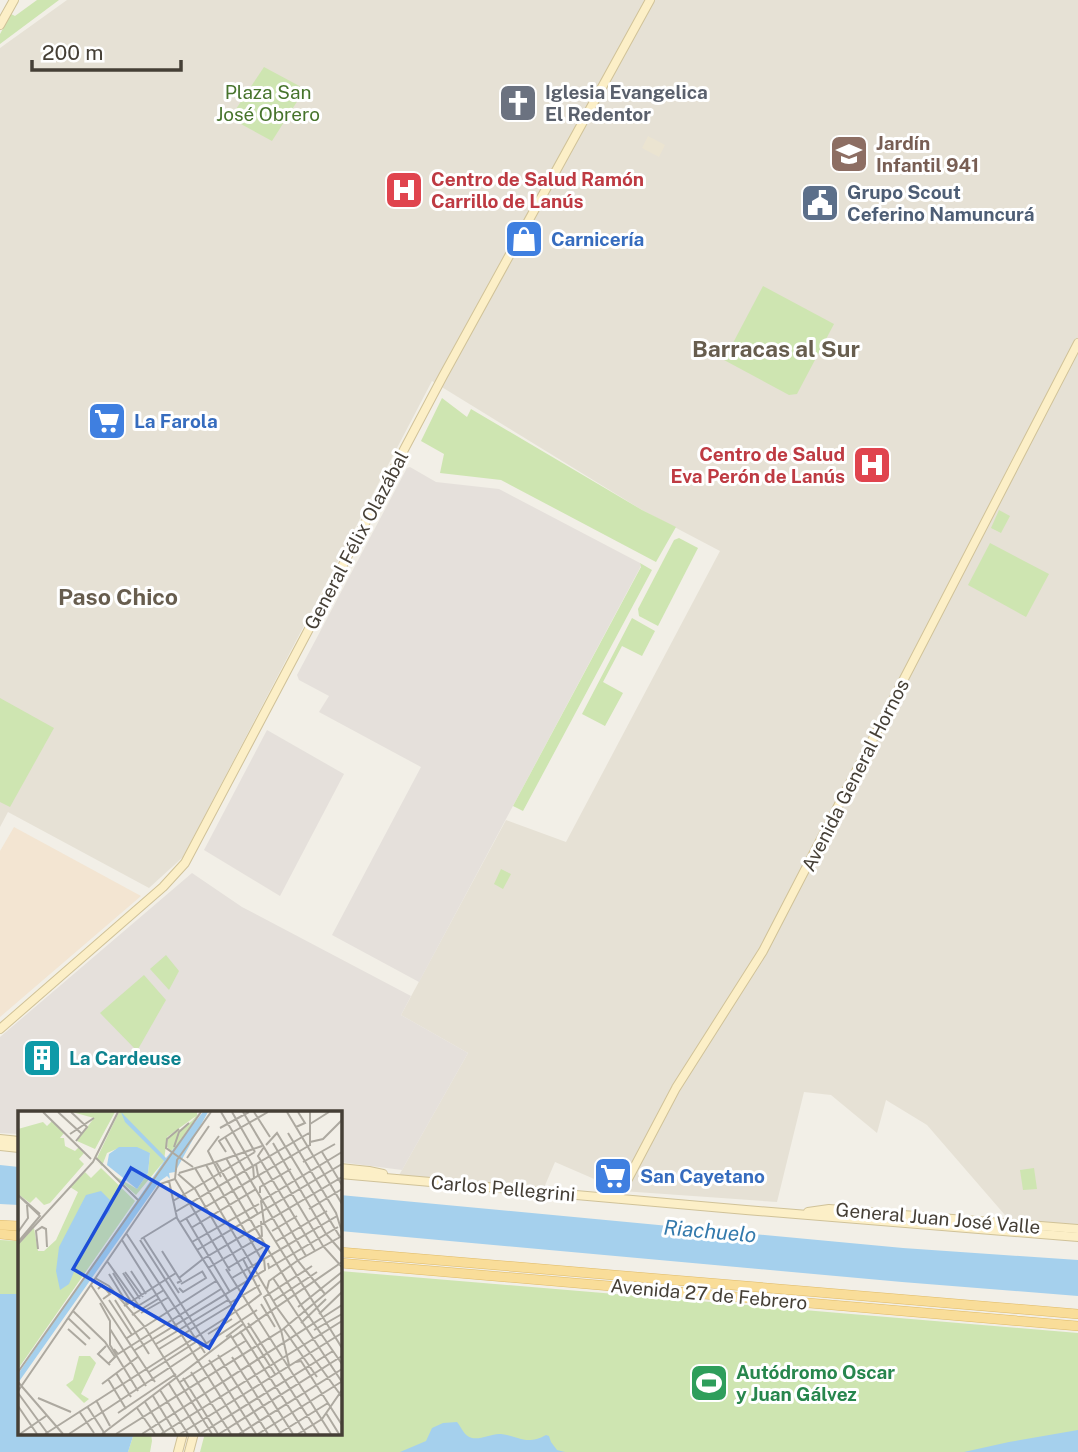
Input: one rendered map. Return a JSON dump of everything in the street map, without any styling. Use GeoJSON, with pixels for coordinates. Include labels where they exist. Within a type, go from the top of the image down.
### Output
{"type":"FeatureCollection","features":[{"type":"Feature","properties":{"kind":"main road"},"geometry":{"type":"LineString","coordinates":[[0,1225],[18,1226]]}},
{"type":"Feature","properties":{"kind":"main road"},"geometry":{"type":"LineString","coordinates":[[0,1234],[18,1236]]}},
{"type":"Feature","properties":{"kind":"main road","name":"Avenida 27 de Febrero"},"geometry":{"type":"LineString","coordinates":[[341,1252],[1078,1314]]}},
{"type":"Feature","properties":{"kind":"main road","name":"Avenida 27 de Febrero"},"geometry":{"type":"LineString","coordinates":[[341,1263],[1078,1326]]}},
{"type":"Feature","properties":{"kind":"street"},"geometry":{"type":"LineString","coordinates":[[0,25],[14,0]]}},
{"type":"Feature","properties":{"kind":"street","name":"General Félix Olazábal"},"geometry":{"type":"LineString","coordinates":[[0,1029],[163,887],[188,858],[443,376],[650,0]]}},
{"type":"Feature","properties":{"kind":"street","name":"Avenida General Hornos"},"geometry":{"type":"LineString","coordinates":[[618,1198],[680,1080],[748,977],[782,915],[1078,343]]}},
{"type":"Feature","properties":{"kind":"street"},"geometry":{"type":"LineString","coordinates":[[0,1139],[18,1140]]}},
{"type":"Feature","properties":{"kind":"street"},"geometry":{"type":"LineString","coordinates":[[0,1146],[18,1148]]}},
{"type":"Feature","properties":{"kind":"street","name":"Carlos Pellegrini"},"geometry":{"type":"LineString","coordinates":[[341,1168],[377,1172],[388,1178]]}},
{"type":"Feature","properties":{"kind":"street","name":"Carlos Pellegrini"},"geometry":{"type":"LineString","coordinates":[[341,1174],[618,1198]]}},
{"type":"Feature","properties":{"kind":"street","name":"General Juan José Valle"},"geometry":{"type":"LineString","coordinates":[[618,1198],[1078,1237]]}},
{"type":"Feature","properties":{"kind":"street","name":"General Juan José Valle"},"geometry":{"type":"LineString","coordinates":[[798,1214],[829,1209],[1078,1229]]}},
{"type":"Feature","properties":{"kind":"street"},"geometry":{"type":"LineString","coordinates":[[178,1452],[183,1434]]}},
{"type":"Feature","properties":{"kind":"street"},"geometry":{"type":"LineString","coordinates":[[190,1452],[194,1434]]}},
{"type":"Feature","properties":{"kind":"shaded area"},"geometry":{"type":"Polygon","coordinates":[[[67,0],[1078,0],[1078,1229],[1011,1222],[927,1125],[886,1100],[877,1133],[831,1095],[804,1092],[777,1202],[622,1191],[555,1162],[543,1190],[398,1177],[468,1053],[401,1015],[506,820],[566,842],[720,551],[642,510],[432,381],[183,857],[149,888],[8,812],[0,827],[0,48],[67,0]]]}},
{"type":"Feature","properties":{"kind":"shaded area"},"geometry":{"type":"Polygon","coordinates":[[[648,136],[665,145],[659,157],[642,148],[648,136]]]}},
{"type":"Feature","properties":{"kind":"shaded area"},"geometry":{"type":"Polygon","coordinates":[[[410,467],[436,482],[499,489],[640,563],[641,566],[419,982],[332,935],[421,767],[319,712],[329,696],[299,680],[297,675],[407,468],[410,467]]]}},
{"type":"Feature","properties":{"kind":"shaded area"},"geometry":{"type":"Polygon","coordinates":[[[267,730],[344,774],[280,896],[204,850],[267,730]]]}},
{"type":"Feature","properties":{"kind":"shaded area"},"geometry":{"type":"Polygon","coordinates":[[[14,827],[141,896],[0,1017],[0,851],[14,827]]]}},
{"type":"Feature","properties":{"kind":"shaded area"},"geometry":{"type":"Polygon","coordinates":[[[192,873],[242,907],[411,996],[401,1015],[468,1053],[402,1170],[341,1162],[341,1111],[18,1111],[18,1134],[0,1133],[0,1037],[192,873]]]}},
{"type":"Feature","properties":{"kind":"green space"},"geometry":{"type":"Polygon","coordinates":[[[37,0],[59,0],[0,44],[0,34],[11,14],[15,16],[37,0]]]}},
{"type":"Feature","properties":{"kind":"green space","name":"Plaza San José Obrero"},"geometry":{"type":"Polygon","coordinates":[[[264,67],[305,89],[272,141],[230,118],[264,67]]]}},
{"type":"Feature","properties":{"kind":"green space"},"geometry":{"type":"Polygon","coordinates":[[[763,286],[834,324],[797,394],[789,395],[724,360],[763,286]]]}},
{"type":"Feature","properties":{"kind":"green space"},"geometry":{"type":"Polygon","coordinates":[[[442,398],[467,417],[471,409],[642,510],[676,527],[656,562],[501,480],[440,473],[444,454],[421,441],[442,398]]]}},
{"type":"Feature","properties":{"kind":"green space"},"geometry":{"type":"Polygon","coordinates":[[[999,510],[1010,516],[1001,533],[991,528],[999,510]]]}},
{"type":"Feature","properties":{"kind":"green space"},"geometry":{"type":"Polygon","coordinates":[[[679,538],[698,548],[658,626],[639,616],[638,609],[674,540],[679,538]]]}},
{"type":"Feature","properties":{"kind":"green space"},"geometry":{"type":"Polygon","coordinates":[[[990,543],[1049,574],[1026,617],[968,585],[990,543]]]}},
{"type":"Feature","properties":{"kind":"green space"},"geometry":{"type":"Polygon","coordinates":[[[640,563],[652,570],[523,811],[513,806],[641,567],[640,563]]]}},
{"type":"Feature","properties":{"kind":"green space"},"geometry":{"type":"Polygon","coordinates":[[[632,618],[655,631],[642,656],[622,646],[603,682],[623,693],[605,726],[582,714],[632,618]]]}},
{"type":"Feature","properties":{"kind":"green space"},"geometry":{"type":"Polygon","coordinates":[[[0,698],[54,728],[10,807],[0,802],[0,698]]]}},
{"type":"Feature","properties":{"kind":"green space"},"geometry":{"type":"Polygon","coordinates":[[[501,869],[511,874],[503,889],[494,884],[501,869]]]}},
{"type":"Feature","properties":{"kind":"green space"},"geometry":{"type":"Polygon","coordinates":[[[166,955],[179,971],[169,990],[150,969],[166,955]]]}},
{"type":"Feature","properties":{"kind":"green space"},"geometry":{"type":"Polygon","coordinates":[[[144,975],[166,1000],[137,1051],[100,1013],[144,975]]]}},
{"type":"Feature","properties":{"kind":"green space"},"geometry":{"type":"Polygon","coordinates":[[[1034,1168],[1037,1189],[1023,1190],[1020,1170],[1034,1168]]]}},
{"type":"Feature","properties":{"kind":"green space"},"geometry":{"type":"Polygon","coordinates":[[[0,1240],[18,1241],[18,1294],[0,1294],[0,1240]]]}},
{"type":"Feature","properties":{"kind":"green space","name":"Autódromo Oscar y Juan Gálvez"},"geometry":{"type":"Polygon","coordinates":[[[341,1271],[1078,1333],[1078,1452],[200,1452],[205,1434],[341,1434],[341,1271]]]}},
{"type":"Feature","properties":{"kind":"green space"},"geometry":{"type":"Polygon","coordinates":[[[134,1434],[151,1434],[150,1452],[128,1452],[134,1434]]]}},
{"type":"Feature","properties":{"kind":"water"},"geometry":{"type":"Polygon","coordinates":[[[0,1165],[18,1167],[18,1205],[0,1204],[0,1165]]]}},
{"type":"Feature","properties":{"kind":"water","name":"Riachuelo"},"geometry":{"type":"Polygon","coordinates":[[[341,1195],[903,1248],[1078,1260],[1078,1296],[341,1231],[341,1195]]]}},
{"type":"Feature","properties":{"kind":"water"},"geometry":{"type":"Polygon","coordinates":[[[0,1294],[18,1294],[18,1434],[134,1434],[128,1452],[0,1452],[0,1294]]]}},
{"type":"Feature","properties":{"kind":"water"},"geometry":{"type":"Polygon","coordinates":[[[457,1422],[465,1434],[472,1438],[501,1434],[533,1440],[546,1435],[557,1450],[565,1452],[400,1452],[426,1441],[432,1428],[443,1423],[457,1422]]]}},
{"type":"Feature","properties":{"kind":"water"},"geometry":{"type":"Polygon","coordinates":[[[1078,1430],[1078,1452],[964,1452],[1009,1442],[1078,1430]]]}},
{"type":"Feature","properties":{"kind":"place","name":"Iglesia Evangelica El Redentor"},"geometry":{"type":"Point","coordinates":[518,103]}},
{"type":"Feature","properties":{"kind":"place","name":"Jardín Infantil 941"},"geometry":{"type":"Point","coordinates":[849,154]}},
{"type":"Feature","properties":{"kind":"place","name":"Centro de Salud Ramón Carrillo de Lanús"},"geometry":{"type":"Point","coordinates":[404,190]}},
{"type":"Feature","properties":{"kind":"place","name":"Grupo Scout Ceferino Namuncurá"},"geometry":{"type":"Point","coordinates":[820,203]}},
{"type":"Feature","properties":{"kind":"place","name":"Carnicería"},"geometry":{"type":"Point","coordinates":[524,239]}},
{"type":"Feature","properties":{"kind":"place","name":"La Farola"},"geometry":{"type":"Point","coordinates":[107,421]}},
{"type":"Feature","properties":{"kind":"place","name":"Centro de Salud Eva Perón de Lanús"},"geometry":{"type":"Point","coordinates":[872,465]}},
{"type":"Feature","properties":{"kind":"place","name":"La Cardeuse"},"geometry":{"type":"Point","coordinates":[42,1058]}},
{"type":"Feature","properties":{"kind":"place","name":"San Cayetano"},"geometry":{"type":"Point","coordinates":[613,1176]}},
{"type":"Feature","properties":{"kind":"place","name":"Autódromo Oscar y Juan Gálvez"},"geometry":{"type":"Point","coordinates":[709,1383]}},
{"type":"Feature","properties":{"kind":"district","name":"Barracas al Sur"},"geometry":{"type":"Point","coordinates":[776,348]}},
{"type":"Feature","properties":{"kind":"district","name":"Paso Chico"},"geometry":{"type":"Point","coordinates":[118,596]}}]}
